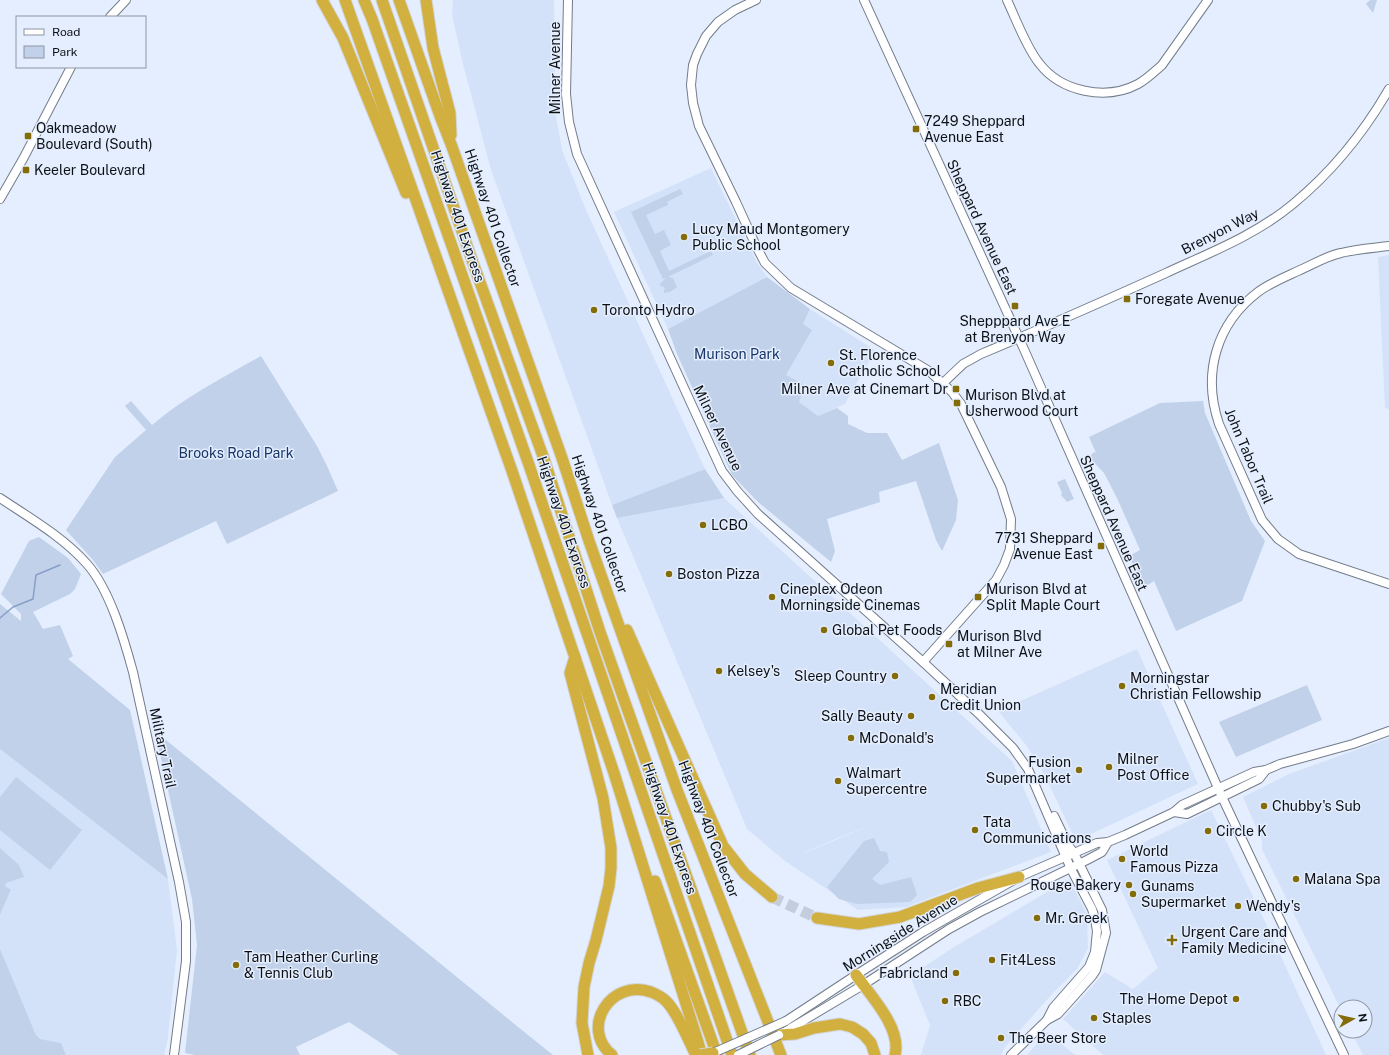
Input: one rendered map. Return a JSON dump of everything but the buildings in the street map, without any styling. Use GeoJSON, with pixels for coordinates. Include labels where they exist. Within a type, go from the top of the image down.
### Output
{"type":"FeatureCollection","features":[{"type":"Feature","properties":{"kind":"highway"},"geometry":{"type":"LineString","coordinates":[[322,0],[343,38],[396,170],[442,276]]}},
{"type":"Feature","properties":{"kind":"highway"},"geometry":{"type":"LineString","coordinates":[[345,0],[512,471],[708,1055]]}},
{"type":"Feature","properties":{"kind":"highway","name":"Highway 401 Express"},"geometry":{"type":"LineString","coordinates":[[364,0],[375,27],[527,458],[732,1055]]}},
{"type":"Feature","properties":{"kind":"highway","name":"Highway 401 Express"},"geometry":{"type":"LineString","coordinates":[[382,0],[473,263],[544,459],[600,632],[750,1055]]}},
{"type":"Feature","properties":{"kind":"highway","name":"Highway 401 Collector"},"geometry":{"type":"LineString","coordinates":[[399,0],[562,458],[589,541],[677,790],[784,1031],[781,1055]]}},
{"type":"Feature","properties":{"kind":"highway"},"geometry":{"type":"LineString","coordinates":[[426,0],[433,48],[450,113],[451,144]]}},
{"type":"Feature","properties":{"kind":"highway"},"geometry":{"type":"LineString","coordinates":[[589,541],[683,759],[723,846],[745,874],[772,897]]}},
{"type":"Feature","properties":{"kind":"highway"},"geometry":{"type":"LineString","coordinates":[[575,657],[570,673],[603,798],[611,848],[611,868],[608,886],[584,986],[582,1023],[588,1055]]}},
{"type":"Feature","properties":{"kind":"highway"},"geometry":{"type":"LineString","coordinates":[[817,918],[859,924],[900,917],[978,888],[1019,877]]}},
{"type":"Feature","properties":{"kind":"highway"},"geometry":{"type":"LineString","coordinates":[[856,974],[862,985],[887,1017],[893,1033],[896,1050],[895,1055]]}},
{"type":"Feature","properties":{"kind":"highway"},"geometry":{"type":"LineString","coordinates":[[612,1055],[603,1045],[599,1035],[598,1023],[602,1010],[607,1003],[619,993],[628,990],[642,989],[656,994],[666,1001],[675,1014],[696,1055]]}},
{"type":"Feature","properties":{"kind":"highway"},"geometry":{"type":"LineString","coordinates":[[784,1031],[840,1024],[852,1027],[863,1034],[871,1043],[875,1055]]}},
{"type":"Feature","properties":{"kind":"highway"},"geometry":{"type":"LineString","coordinates":[[773,1055],[784,1031]]}},
{"type":"Feature","properties":{"kind":"highway"},"geometry":{"type":"LineString","coordinates":[[784,1031],[787,1055]]}},
{"type":"Feature","properties":{"kind":"main road"},"geometry":{"type":"LineString","coordinates":[[111,16],[126,0]]}},
{"type":"Feature","properties":{"kind":"main road","name":"Milner Avenue"},"geometry":{"type":"LineString","coordinates":[[568,0],[566,94],[569,122],[577,154],[722,471],[738,492],[758,514],[978,713],[1013,748],[1028,769],[1071,869],[1092,909],[1097,931],[1095,952],[1089,967],[1053,1008],[1047,1020]]}},
{"type":"Feature","properties":{"kind":"main road"},"geometry":{"type":"LineString","coordinates":[[756,0],[726,16],[718,22],[706,36],[693,65],[691,85],[693,103],[699,126],[757,248],[765,263],[791,288],[929,371],[952,392],[961,404],[1001,487],[1012,519],[1010,549],[996,580],[923,662]]}},
{"type":"Feature","properties":{"kind":"main road","name":"Sheppard Avenue East"},"geometry":{"type":"LineString","coordinates":[[864,0],[1018,338],[1222,797],[1344,1055]]}},
{"type":"Feature","properties":{"kind":"main road"},"geometry":{"type":"LineString","coordinates":[[1007,0],[1035,58],[1045,70],[1065,84],[1086,91],[1098,93],[1126,89],[1137,85],[1153,74],[1162,64],[1208,0]]}},
{"type":"Feature","properties":{"kind":"main road"},"geometry":{"type":"LineString","coordinates":[[0,199],[23,159],[70,68]]}},
{"type":"Feature","properties":{"kind":"main road","name":"Brenyon Way"},"geometry":{"type":"LineString","coordinates":[[943,383],[955,371],[972,359],[1229,244],[1277,216],[1315,185],[1336,165],[1370,120],[1389,89]]}},
{"type":"Feature","properties":{"kind":"main road","name":"John Tabor Trail"},"geometry":{"type":"LineString","coordinates":[[1389,246],[1340,253],[1277,281],[1258,292],[1230,321],[1223,333],[1217,347],[1212,369],[1212,387],[1215,414],[1219,424],[1262,520],[1270,531],[1278,539],[1299,554],[1389,584]]}},
{"type":"Feature","properties":{"kind":"main road","name":"Military Trail"},"geometry":{"type":"LineString","coordinates":[[0,498],[70,547],[88,565],[100,584],[113,610],[124,639],[134,672],[186,922],[186,961],[174,1055]]}},
{"type":"Feature","properties":{"kind":"main road","name":"Morningside Avenue"},"geometry":{"type":"LineString","coordinates":[[708,1055],[784,1031],[856,974],[923,932],[1019,877],[1097,843],[1108,842],[1174,812],[1182,805],[1254,772],[1266,770],[1280,764],[1353,744],[1389,731]]}},
{"type":"Feature","properties":{"kind":"main road","name":"Morningside Avenue"},"geometry":{"type":"LineString","coordinates":[[1174,812],[1187,814],[1259,779],[1266,770]]}},
{"type":"Feature","properties":{"kind":"main road","name":"Milner Avenue"},"geometry":{"type":"LineString","coordinates":[[1011,1055],[1047,1020],[1058,1014],[1092,976],[1096,970],[1106,933],[1102,910],[1080,864],[1068,845],[1054,816],[1036,787]]}},
{"type":"Feature","properties":{"kind":"main road","name":"Morningside Avenue"},"geometry":{"type":"LineString","coordinates":[[738,1055],[784,1031],[862,985],[949,929],[980,912],[1071,869],[1102,852],[1108,842]]}},
{"type":"Feature","properties":{"kind":"shaded area"},"geometry":{"type":"Polygon","coordinates":[[[453,0],[554,0],[555,111],[562,150],[586,210],[705,469],[612,505],[491,170],[463,64],[452,15],[453,0]]]}},
{"type":"Feature","properties":{"kind":"shaded area","name":"Lucy Maud Montgomery Public School"},"geometry":{"type":"Polygon","coordinates":[[[711,168],[756,261],[767,277],[668,329],[614,212],[711,168]]]}},
{"type":"Feature","properties":{"kind":"shaded area"},"geometry":{"type":"Polygon","coordinates":[[[1389,255],[1389,409],[1385,408],[1378,257],[1389,255]]]}},
{"type":"Feature","properties":{"kind":"shaded area","name":"St. Florence Catholic School"},"geometry":{"type":"Polygon","coordinates":[[[810,309],[875,350],[845,404],[818,416],[799,402],[786,375],[812,330],[803,324],[810,309]]]}},
{"type":"Feature","properties":{"kind":"shaded area"},"geometry":{"type":"Polygon","coordinates":[[[724,498],[1012,761],[1051,852],[906,907],[858,910],[785,861],[747,829],[617,518],[724,498]],[[876,823],[803,853],[804,853],[876,823]]]}},
{"type":"Feature","properties":{"kind":"shaded area"},"geometry":{"type":"Polygon","coordinates":[[[1137,649],[1198,784],[1076,841],[1041,768],[1026,745],[998,711],[1137,649]]]}},
{"type":"Feature","properties":{"kind":"shaded area"},"geometry":{"type":"Polygon","coordinates":[[[1389,738],[1389,1055],[1363,1055],[1355,1039],[1373,1039],[1373,999],[1336,999],[1262,849],[1262,841],[1243,797],[1289,774],[1389,738]]]}},
{"type":"Feature","properties":{"kind":"shaded area"},"geometry":{"type":"Polygon","coordinates":[[[0,749],[168,879],[177,950],[168,1038],[164,1055],[66,1055],[61,1043],[38,1039],[0,951],[0,915],[11,891],[0,883],[0,749]]]}},
{"type":"Feature","properties":{"kind":"shaded area"},"geometry":{"type":"Polygon","coordinates":[[[1211,810],[1263,917],[1326,1055],[1103,1055],[1063,1019],[1105,972],[1133,989],[1158,968],[1107,860],[1211,810]]]}},
{"type":"Feature","properties":{"kind":"shaded area"},"geometry":{"type":"Polygon","coordinates":[[[1069,879],[1087,914],[1088,948],[1077,969],[1053,993],[1005,1047],[1001,1055],[921,1055],[930,1025],[910,976],[954,947],[1069,879]]]}},
{"type":"Feature","properties":{"kind":"shaded area"},"geometry":{"type":"Polygon","coordinates":[[[1047,1032],[1075,1055],[1027,1055],[1047,1032]]]}},
{"type":"Feature","properties":{"kind":"green space"},"geometry":{"type":"Polygon","coordinates":[[[1370,0],[1377,0],[1373,13],[1366,4],[1370,0]]]}},
{"type":"Feature","properties":{"kind":"green space"},"geometry":{"type":"Polygon","coordinates":[[[680,189],[683,194],[667,202],[668,205],[646,215],[655,234],[664,230],[671,245],[660,251],[669,271],[711,251],[713,255],[668,277],[673,278],[677,287],[670,292],[664,293],[665,289],[663,286],[661,287],[660,284],[666,278],[663,279],[631,212],[680,189]]]}},
{"type":"Feature","properties":{"kind":"green space","name":"Murison Park"},"geometry":{"type":"Polygon","coordinates":[[[767,277],[810,309],[803,324],[812,330],[786,375],[805,385],[799,402],[818,416],[837,408],[848,416],[848,424],[867,433],[887,433],[902,460],[939,443],[958,500],[956,520],[942,551],[936,540],[916,481],[879,492],[880,502],[827,519],[835,551],[831,562],[758,502],[732,475],[677,354],[668,329],[767,277]]]}},
{"type":"Feature","properties":{"kind":"green space","name":"Brooks Road Park"},"geometry":{"type":"Polygon","coordinates":[[[261,356],[317,446],[338,491],[227,544],[216,521],[103,574],[93,560],[66,530],[115,457],[146,430],[125,406],[131,401],[152,425],[191,396],[261,356]]]}},
{"type":"Feature","properties":{"kind":"green space"},"geometry":{"type":"Polygon","coordinates":[[[1203,401],[1205,413],[1251,521],[1265,541],[1242,601],[1176,631],[1154,581],[1143,588],[1129,556],[1140,550],[1104,473],[1089,457],[1094,452],[1096,453],[1089,437],[1160,403],[1203,401]]]}},
{"type":"Feature","properties":{"kind":"green space"},"geometry":{"type":"Polygon","coordinates":[[[705,469],[724,498],[617,518],[612,505],[705,469]]]}},
{"type":"Feature","properties":{"kind":"green space"},"geometry":{"type":"Polygon","coordinates":[[[1065,479],[1074,499],[1067,502],[1061,495],[1062,493],[1057,482],[1065,479]]]}},
{"type":"Feature","properties":{"kind":"green space"},"geometry":{"type":"Polygon","coordinates":[[[39,537],[68,558],[81,574],[75,589],[70,594],[33,612],[43,629],[60,625],[73,656],[68,659],[130,710],[168,879],[0,749],[0,604],[21,621],[21,614],[1,594],[29,541],[39,537]]]}},
{"type":"Feature","properties":{"kind":"green space"},"geometry":{"type":"Polygon","coordinates":[[[1307,685],[1322,720],[1236,757],[1219,722],[1307,685]]]}},
{"type":"Feature","properties":{"kind":"green space"},"geometry":{"type":"Polygon","coordinates":[[[155,731],[553,1055],[399,1055],[349,1022],[296,1047],[300,1055],[195,1055],[185,1053],[197,945],[192,899],[155,731]]]}},
{"type":"Feature","properties":{"kind":"green space"},"geometry":{"type":"Polygon","coordinates":[[[16,777],[82,830],[50,870],[0,830],[0,797],[16,777]]]}},
{"type":"Feature","properties":{"kind":"green space"},"geometry":{"type":"Polygon","coordinates":[[[874,838],[880,851],[887,852],[889,862],[872,879],[880,885],[911,877],[917,895],[910,902],[857,904],[839,899],[827,887],[864,841],[874,838]]]}},
{"type":"Feature","properties":{"kind":"green space"},"geometry":{"type":"Polygon","coordinates":[[[0,848],[19,865],[24,877],[6,883],[5,886],[11,890],[0,915],[0,848]]]}},
{"type":"Feature","properties":{"kind":"green space"},"geometry":{"type":"Polygon","coordinates":[[[0,949],[36,1035],[40,1039],[61,1043],[66,1055],[0,1055],[0,949]]]}},
{"type":"Feature","properties":{"kind":"waterway"},"geometry":{"type":"LineString","coordinates":[[0,618],[13,607],[33,599],[36,575],[60,565]]}},
{"type":"Feature","properties":{"kind":"tunnel"},"geometry":{"type":"LineString","coordinates":[[772,897],[817,918]]}},
{"type":"Feature","properties":{"kind":"place","name":"7249 Sheppard Avenue East"},"geometry":{"type":"Point","coordinates":[916,129]}},
{"type":"Feature","properties":{"kind":"place","name":"Oakmeadow Boulevard (South)"},"geometry":{"type":"Point","coordinates":[28,136]}},
{"type":"Feature","properties":{"kind":"place","name":"Keeler Boulevard"},"geometry":{"type":"Point","coordinates":[26,170]}},
{"type":"Feature","properties":{"kind":"place","name":"Lucy Maud Montgomery Public School"},"geometry":{"type":"Point","coordinates":[684,237]}},
{"type":"Feature","properties":{"kind":"place","name":"Foregate Avenue"},"geometry":{"type":"Point","coordinates":[1127,299]}},
{"type":"Feature","properties":{"kind":"place","name":"Shepppard Ave E at Brenyon Way"},"geometry":{"type":"Point","coordinates":[1015,306]}},
{"type":"Feature","properties":{"kind":"place","name":"Toronto Hydro"},"geometry":{"type":"Point","coordinates":[594,310]}},
{"type":"Feature","properties":{"kind":"place","name":"St. Florence Catholic School"},"geometry":{"type":"Point","coordinates":[831,363]}},
{"type":"Feature","properties":{"kind":"place","name":"Milner Ave at Cinemart Dr"},"geometry":{"type":"Point","coordinates":[956,389]}},
{"type":"Feature","properties":{"kind":"place","name":"Murison Blvd at Usherwood Court"},"geometry":{"type":"Point","coordinates":[957,403]}},
{"type":"Feature","properties":{"kind":"place","name":"LCBO"},"geometry":{"type":"Point","coordinates":[703,525]}},
{"type":"Feature","properties":{"kind":"place","name":"7731 Sheppard Avenue East"},"geometry":{"type":"Point","coordinates":[1101,546]}},
{"type":"Feature","properties":{"kind":"place","name":"Boston Pizza"},"geometry":{"type":"Point","coordinates":[669,574]}},
{"type":"Feature","properties":{"kind":"place","name":"Cineplex Odeon Morningside Cinemas"},"geometry":{"type":"Point","coordinates":[772,597]}},
{"type":"Feature","properties":{"kind":"place","name":"Murison Blvd at Split Maple Court"},"geometry":{"type":"Point","coordinates":[978,597]}},
{"type":"Feature","properties":{"kind":"place","name":"Global Pet Foods"},"geometry":{"type":"Point","coordinates":[824,630]}},
{"type":"Feature","properties":{"kind":"place","name":"Murison Blvd at Milner Ave"},"geometry":{"type":"Point","coordinates":[949,644]}},
{"type":"Feature","properties":{"kind":"place","name":"Kelsey's"},"geometry":{"type":"Point","coordinates":[719,671]}},
{"type":"Feature","properties":{"kind":"place","name":"Sleep Country"},"geometry":{"type":"Point","coordinates":[895,676]}},
{"type":"Feature","properties":{"kind":"place","name":"Morningstar Christian Fellowship"},"geometry":{"type":"Point","coordinates":[1122,686]}},
{"type":"Feature","properties":{"kind":"place","name":"Meridian Credit Union"},"geometry":{"type":"Point","coordinates":[932,697]}},
{"type":"Feature","properties":{"kind":"place","name":"Sally Beauty"},"geometry":{"type":"Point","coordinates":[911,716]}},
{"type":"Feature","properties":{"kind":"place","name":"McDonald's"},"geometry":{"type":"Point","coordinates":[851,738]}},
{"type":"Feature","properties":{"kind":"place","name":"Milner Post Office"},"geometry":{"type":"Point","coordinates":[1109,767]}},
{"type":"Feature","properties":{"kind":"place","name":"Fusion Supermarket"},"geometry":{"type":"Point","coordinates":[1079,770]}},
{"type":"Feature","properties":{"kind":"place","name":"Walmart Supercentre"},"geometry":{"type":"Point","coordinates":[838,781]}},
{"type":"Feature","properties":{"kind":"place","name":"Chubby's Sub"},"geometry":{"type":"Point","coordinates":[1264,806]}},
{"type":"Feature","properties":{"kind":"place","name":"Tata Communications"},"geometry":{"type":"Point","coordinates":[975,830]}},
{"type":"Feature","properties":{"kind":"place","name":"Circle K"},"geometry":{"type":"Point","coordinates":[1208,831]}},
{"type":"Feature","properties":{"kind":"place","name":"World Famous Pizza"},"geometry":{"type":"Point","coordinates":[1122,859]}},
{"type":"Feature","properties":{"kind":"place","name":"Malana Spa"},"geometry":{"type":"Point","coordinates":[1296,879]}},
{"type":"Feature","properties":{"kind":"place","name":"Rouge Bakery"},"geometry":{"type":"Point","coordinates":[1129,885]}},
{"type":"Feature","properties":{"kind":"place","name":"Gunams Supermarket"},"geometry":{"type":"Point","coordinates":[1133,894]}},
{"type":"Feature","properties":{"kind":"place","name":"Wendy's"},"geometry":{"type":"Point","coordinates":[1238,906]}},
{"type":"Feature","properties":{"kind":"place","name":"Mr. Greek"},"geometry":{"type":"Point","coordinates":[1037,918]}},
{"type":"Feature","properties":{"kind":"place","name":"Urgent Care and Family Medicine"},"geometry":{"type":"Point","coordinates":[1172,940]}},
{"type":"Feature","properties":{"kind":"place","name":"Fit4Less"},"geometry":{"type":"Point","coordinates":[992,960]}},
{"type":"Feature","properties":{"kind":"place","name":"Tam Heather Curling & Tennis Club"},"geometry":{"type":"Point","coordinates":[236,965]}},
{"type":"Feature","properties":{"kind":"place","name":"Fabricland"},"geometry":{"type":"Point","coordinates":[956,973]}},
{"type":"Feature","properties":{"kind":"place","name":"The Home Depot"},"geometry":{"type":"Point","coordinates":[1236,999]}},
{"type":"Feature","properties":{"kind":"place","name":"RBC"},"geometry":{"type":"Point","coordinates":[945,1001]}},
{"type":"Feature","properties":{"kind":"place","name":"Staples"},"geometry":{"type":"Point","coordinates":[1094,1018]}},
{"type":"Feature","properties":{"kind":"place","name":"The Beer Store"},"geometry":{"type":"Point","coordinates":[1001,1038]}}]}
